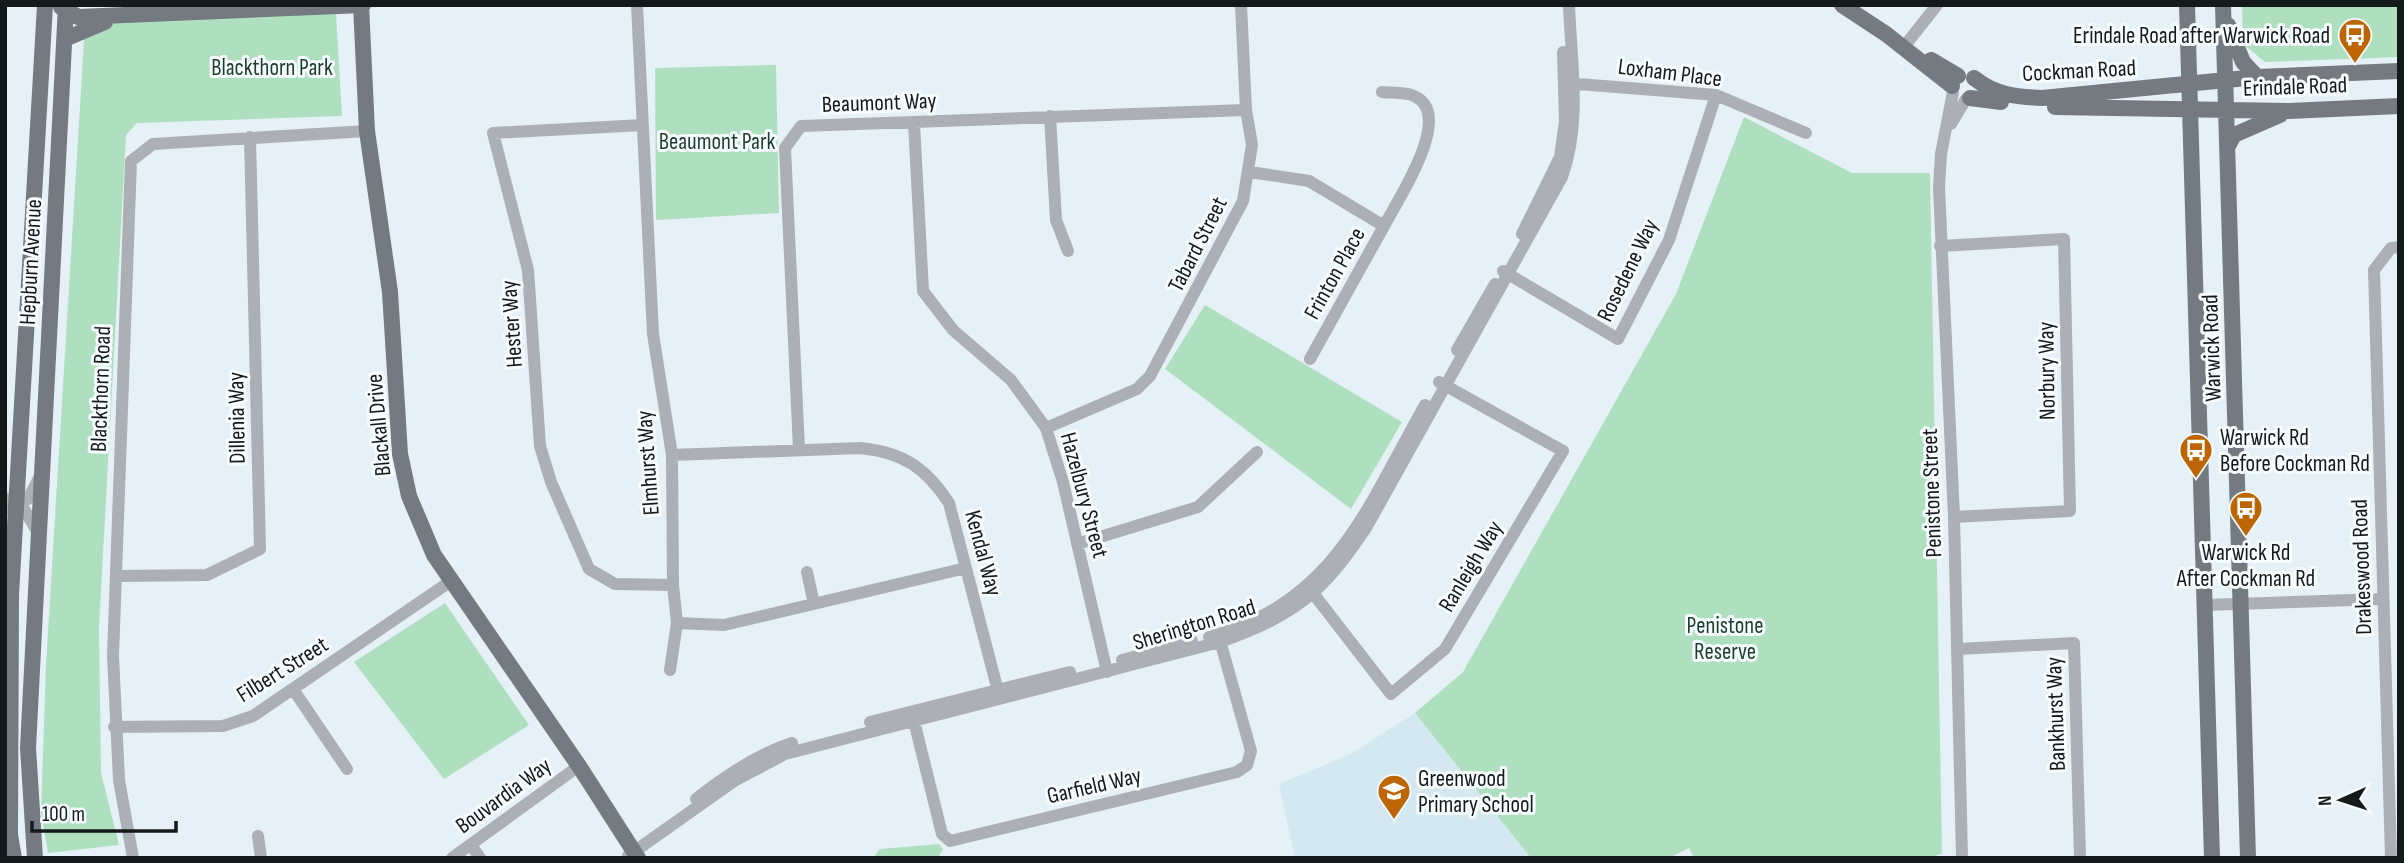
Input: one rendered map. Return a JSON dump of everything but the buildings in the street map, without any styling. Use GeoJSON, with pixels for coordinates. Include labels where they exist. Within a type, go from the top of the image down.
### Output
{"type":"FeatureCollection","features":[{"type":"Feature","properties":{"kind":"main road","name":"Hepburn Avenue"},"geometry":{"type":"LineString","coordinates":[[13,858],[9,822],[9,504],[45,5]]}},
{"type":"Feature","properties":{"kind":"main road"},"geometry":{"type":"LineString","coordinates":[[64,8],[78,17],[143,10],[362,5]]}},
{"type":"Feature","properties":{"kind":"main road","name":"Blackall Drive"},"geometry":{"type":"LineString","coordinates":[[362,5],[363,132]]}},
{"type":"Feature","properties":{"kind":"main road","name":"Cockman Road"},"geometry":{"type":"LineString","coordinates":[[1842,5],[1906,44]]}},
{"type":"Feature","properties":{"kind":"main road","name":"Cockman Road"},"geometry":{"type":"LineString","coordinates":[[1859,5],[1962,88],[2053,107],[2192,108]]}},
{"type":"Feature","properties":{"kind":"main road","name":"Warwick Road"},"geometry":{"type":"LineString","coordinates":[[2188,5],[2212,858]]}},
{"type":"Feature","properties":{"kind":"main road"},"geometry":{"type":"LineString","coordinates":[[64,8],[107,6],[143,10]]}},
{"type":"Feature","properties":{"kind":"main road","name":"Blackall Drive"},"geometry":{"type":"LineString","coordinates":[[350,6],[386,328],[395,471],[412,528],[631,852]]}},
{"type":"Feature","properties":{"kind":"main road","name":"Hepburn Avenue"},"geometry":{"type":"LineString","coordinates":[[35,858],[28,748],[65,39],[64,8]]}},
{"type":"Feature","properties":{"kind":"main road"},"geometry":{"type":"LineString","coordinates":[[43,48],[64,8]]}},
{"type":"Feature","properties":{"kind":"main road"},"geometry":{"type":"LineString","coordinates":[[65,39],[105,22],[135,19],[143,10]]}},
{"type":"Feature","properties":{"kind":"main road"},"geometry":{"type":"LineString","coordinates":[[2223,11],[2243,62],[2258,77]]}},
{"type":"Feature","properties":{"kind":"main road","name":"Warwick Road"},"geometry":{"type":"LineString","coordinates":[[2223,11],[2248,858]]}},
{"type":"Feature","properties":{"kind":"main road","name":"Erindale Road"},"geometry":{"type":"LineString","coordinates":[[2190,84],[2258,77],[2399,71]]}},
{"type":"Feature","properties":{"kind":"main road","name":"Cockman Road"},"geometry":{"type":"LineString","coordinates":[[1962,88],[1989,90],[2014,97],[2042,98],[2190,84]]}},
{"type":"Feature","properties":{"kind":"main road","name":"Erindale Road"},"geometry":{"type":"LineString","coordinates":[[2192,108],[2289,111],[2399,106]]}},
{"type":"Feature","properties":{"kind":"main road"},"geometry":{"type":"LineString","coordinates":[[2228,146],[2234,135],[2242,130],[2289,111]]}},
{"type":"Feature","properties":{"kind":"main road"},"geometry":{"type":"LineString","coordinates":[[5,547],[11,595]]}},
{"type":"Feature","properties":{"kind":"street","name":"Elmhurst Way"},"geometry":{"type":"LineString","coordinates":[[637,5],[653,334],[672,455],[673,584],[677,623]]}},
{"type":"Feature","properties":{"kind":"street","name":"Tabard Street"},"geometry":{"type":"LineString","coordinates":[[1046,428],[1137,388],[1150,376],[1243,201],[1250,172],[1252,145],[1246,110],[1241,5]]}},
{"type":"Feature","properties":{"kind":"street","name":"Sherington Road"},"geometry":{"type":"LineString","coordinates":[[631,852],[726,775],[769,751],[1106,668],[1277,620],[1340,565],[1366,528],[1442,384],[1566,165],[1573,130],[1560,5]]}},
{"type":"Feature","properties":{"kind":"street","name":"Sherington Road"},"geometry":{"type":"LineString","coordinates":[[1569,5],[1569,83]]}},
{"type":"Feature","properties":{"kind":"street"},"geometry":{"type":"LineString","coordinates":[[1906,44],[1937,5]]}},
{"type":"Feature","properties":{"kind":"street","name":"Loxham Place"},"geometry":{"type":"LineString","coordinates":[[1569,83],[1716,95],[1806,133]]}},
{"type":"Feature","properties":{"kind":"street","name":"Penistone Street"},"geometry":{"type":"LineString","coordinates":[[1962,88],[1941,154],[1940,246],[1954,517],[1962,858]]}},
{"type":"Feature","properties":{"kind":"street"},"geometry":{"type":"LineString","coordinates":[[1382,92],[1415,96],[1427,107],[1430,121],[1429,140],[1384,226]]}},
{"type":"Feature","properties":{"kind":"street","name":"Rosedene Way"},"geometry":{"type":"LineString","coordinates":[[1506,273],[1618,339],[1669,240],[1716,95]]}},
{"type":"Feature","properties":{"kind":"street","name":"Beaumont Way"},"geometry":{"type":"LineString","coordinates":[[799,449],[785,148],[801,126],[1246,110]]}},
{"type":"Feature","properties":{"kind":"street"},"geometry":{"type":"LineString","coordinates":[[1050,116],[1056,220],[1068,250]]}},
{"type":"Feature","properties":{"kind":"street","name":"Hazelbury Street"},"geometry":{"type":"LineString","coordinates":[[914,123],[923,291],[953,330],[1011,380],[1046,428],[1106,668]]}},
{"type":"Feature","properties":{"kind":"street","name":"Hester Way"},"geometry":{"type":"LineString","coordinates":[[643,125],[492,133],[528,270],[540,446],[551,482],[589,569],[615,584],[673,584]]}},
{"type":"Feature","properties":{"kind":"street","name":"Blackthorn Road"},"geometry":{"type":"LineString","coordinates":[[133,858],[119,780],[114,727],[113,656],[121,377],[131,161],[153,144],[363,132]]}},
{"type":"Feature","properties":{"kind":"street","name":"Dillenia Way"},"geometry":{"type":"LineString","coordinates":[[117,576],[207,575],[260,549],[250,137]]}},
{"type":"Feature","properties":{"kind":"street","name":"Frinton Place"},"geometry":{"type":"LineString","coordinates":[[1250,172],[1309,181],[1384,226],[1310,359]]}},
{"type":"Feature","properties":{"kind":"street","name":"Norbury Way"},"geometry":{"type":"LineString","coordinates":[[1940,246],[2064,239],[2070,511],[1954,517]]}},
{"type":"Feature","properties":{"kind":"street","name":"Drakeswood Road"},"geometry":{"type":"LineString","coordinates":[[2391,858],[2374,270],[2391,248],[2399,247]]}},
{"type":"Feature","properties":{"kind":"street","name":"Ranleigh Way"},"geometry":{"type":"LineString","coordinates":[[1311,591],[1391,694],[1445,649],[1563,451],[1442,384]]}},
{"type":"Feature","properties":{"kind":"street","name":"Kendal Way"},"geometry":{"type":"LineString","coordinates":[[672,455],[799,449],[876,449],[909,461],[932,478],[949,503],[998,694]]}},
{"type":"Feature","properties":{"kind":"street"},"geometry":{"type":"LineString","coordinates":[[1077,544],[1198,507],[1257,452]]}},
{"type":"Feature","properties":{"kind":"street"},"geometry":{"type":"LineString","coordinates":[[9,504],[32,493],[41,471]]}},
{"type":"Feature","properties":{"kind":"street"},"geometry":{"type":"LineString","coordinates":[[9,504],[29,515],[38,533]]}},
{"type":"Feature","properties":{"kind":"street"},"geometry":{"type":"LineString","coordinates":[[670,670],[677,623],[724,625],[966,568]]}},
{"type":"Feature","properties":{"kind":"street"},"geometry":{"type":"LineString","coordinates":[[807,572],[814,604]]}},
{"type":"Feature","properties":{"kind":"street","name":"Filbert Street"},"geometry":{"type":"LineString","coordinates":[[114,727],[223,726],[253,716],[448,584]]}},
{"type":"Feature","properties":{"kind":"street"},"geometry":{"type":"LineString","coordinates":[[2206,605],[2383,598]]}},
{"type":"Feature","properties":{"kind":"street","name":"Garfield Way"},"geometry":{"type":"LineString","coordinates":[[913,716],[942,834],[950,841],[1237,772],[1247,765],[1251,751],[1219,638]]}},
{"type":"Feature","properties":{"kind":"street","name":"Bankhurst Way"},"geometry":{"type":"LineString","coordinates":[[1958,649],[2074,643],[2080,858]]}},
{"type":"Feature","properties":{"kind":"street"},"geometry":{"type":"LineString","coordinates":[[293,689],[346,769]]}},
{"type":"Feature","properties":{"kind":"street","name":"Bouvardia Way"},"geometry":{"type":"LineString","coordinates":[[452,858],[576,768]]}},
{"type":"Feature","properties":{"kind":"street"},"geometry":{"type":"LineString","coordinates":[[258,836],[261,858]]}},
{"type":"Feature","properties":{"kind":"street"},"geometry":{"type":"LineString","coordinates":[[471,845],[480,858]]}},
{"type":"Feature","properties":{"kind":"shaded area","name":"Greenwood Primary School"},"geometry":{"type":"Polygon","coordinates":[[[1415,713],[1531,858],[1295,858],[1279,784],[1351,754],[1415,713]]]}},
{"type":"Feature","properties":{"kind":"green space"},"geometry":{"type":"Polygon","coordinates":[[[2242,5],[2399,5],[2399,57],[2265,62],[2243,44],[2242,5]]]}},
{"type":"Feature","properties":{"kind":"green space","name":"Blackthorn Park"},"geometry":{"type":"Polygon","coordinates":[[[336,13],[342,116],[137,123],[126,135],[99,627],[101,773],[119,845],[48,853],[41,812],[46,665],[85,24],[336,13]]]}},
{"type":"Feature","properties":{"kind":"green space","name":"Beaumont Park"},"geometry":{"type":"Polygon","coordinates":[[[776,65],[779,213],[656,220],[655,68],[776,65]]]}},
{"type":"Feature","properties":{"kind":"green space","name":"Penistone Reserve"},"geometry":{"type":"Polygon","coordinates":[[[1744,117],[1852,173],[1930,173],[1942,854],[1926,858],[1694,858],[1689,848],[1669,858],[1531,858],[1415,713],[1463,672],[1676,294],[1744,117]]]}},
{"type":"Feature","properties":{"kind":"green space"},"geometry":{"type":"Polygon","coordinates":[[[1205,305],[1402,422],[1351,509],[1165,369],[1205,305]]]}},
{"type":"Feature","properties":{"kind":"green space"},"geometry":{"type":"Polygon","coordinates":[[[445,603],[529,725],[444,779],[354,662],[445,603]]]}},
{"type":"Feature","properties":{"kind":"green space"},"geometry":{"type":"Polygon","coordinates":[[[939,844],[943,849],[938,858],[873,858],[880,849],[939,844]]]}},
{"type":"Feature","properties":{"kind":"place","name":"Erindale Road after Warwick Road"},"geometry":{"type":"Point","coordinates":[2355,65]}},
{"type":"Feature","properties":{"kind":"place","name":"Warwick Rd Before Cockman Rd"},"geometry":{"type":"Point","coordinates":[2196,480]}},
{"type":"Feature","properties":{"kind":"place","name":"Warwick Rd After Cockman Rd"},"geometry":{"type":"Point","coordinates":[2246,538]}},
{"type":"Feature","properties":{"kind":"place","name":"Greenwood Primary School"},"geometry":{"type":"Point","coordinates":[1394,821]}}]}
